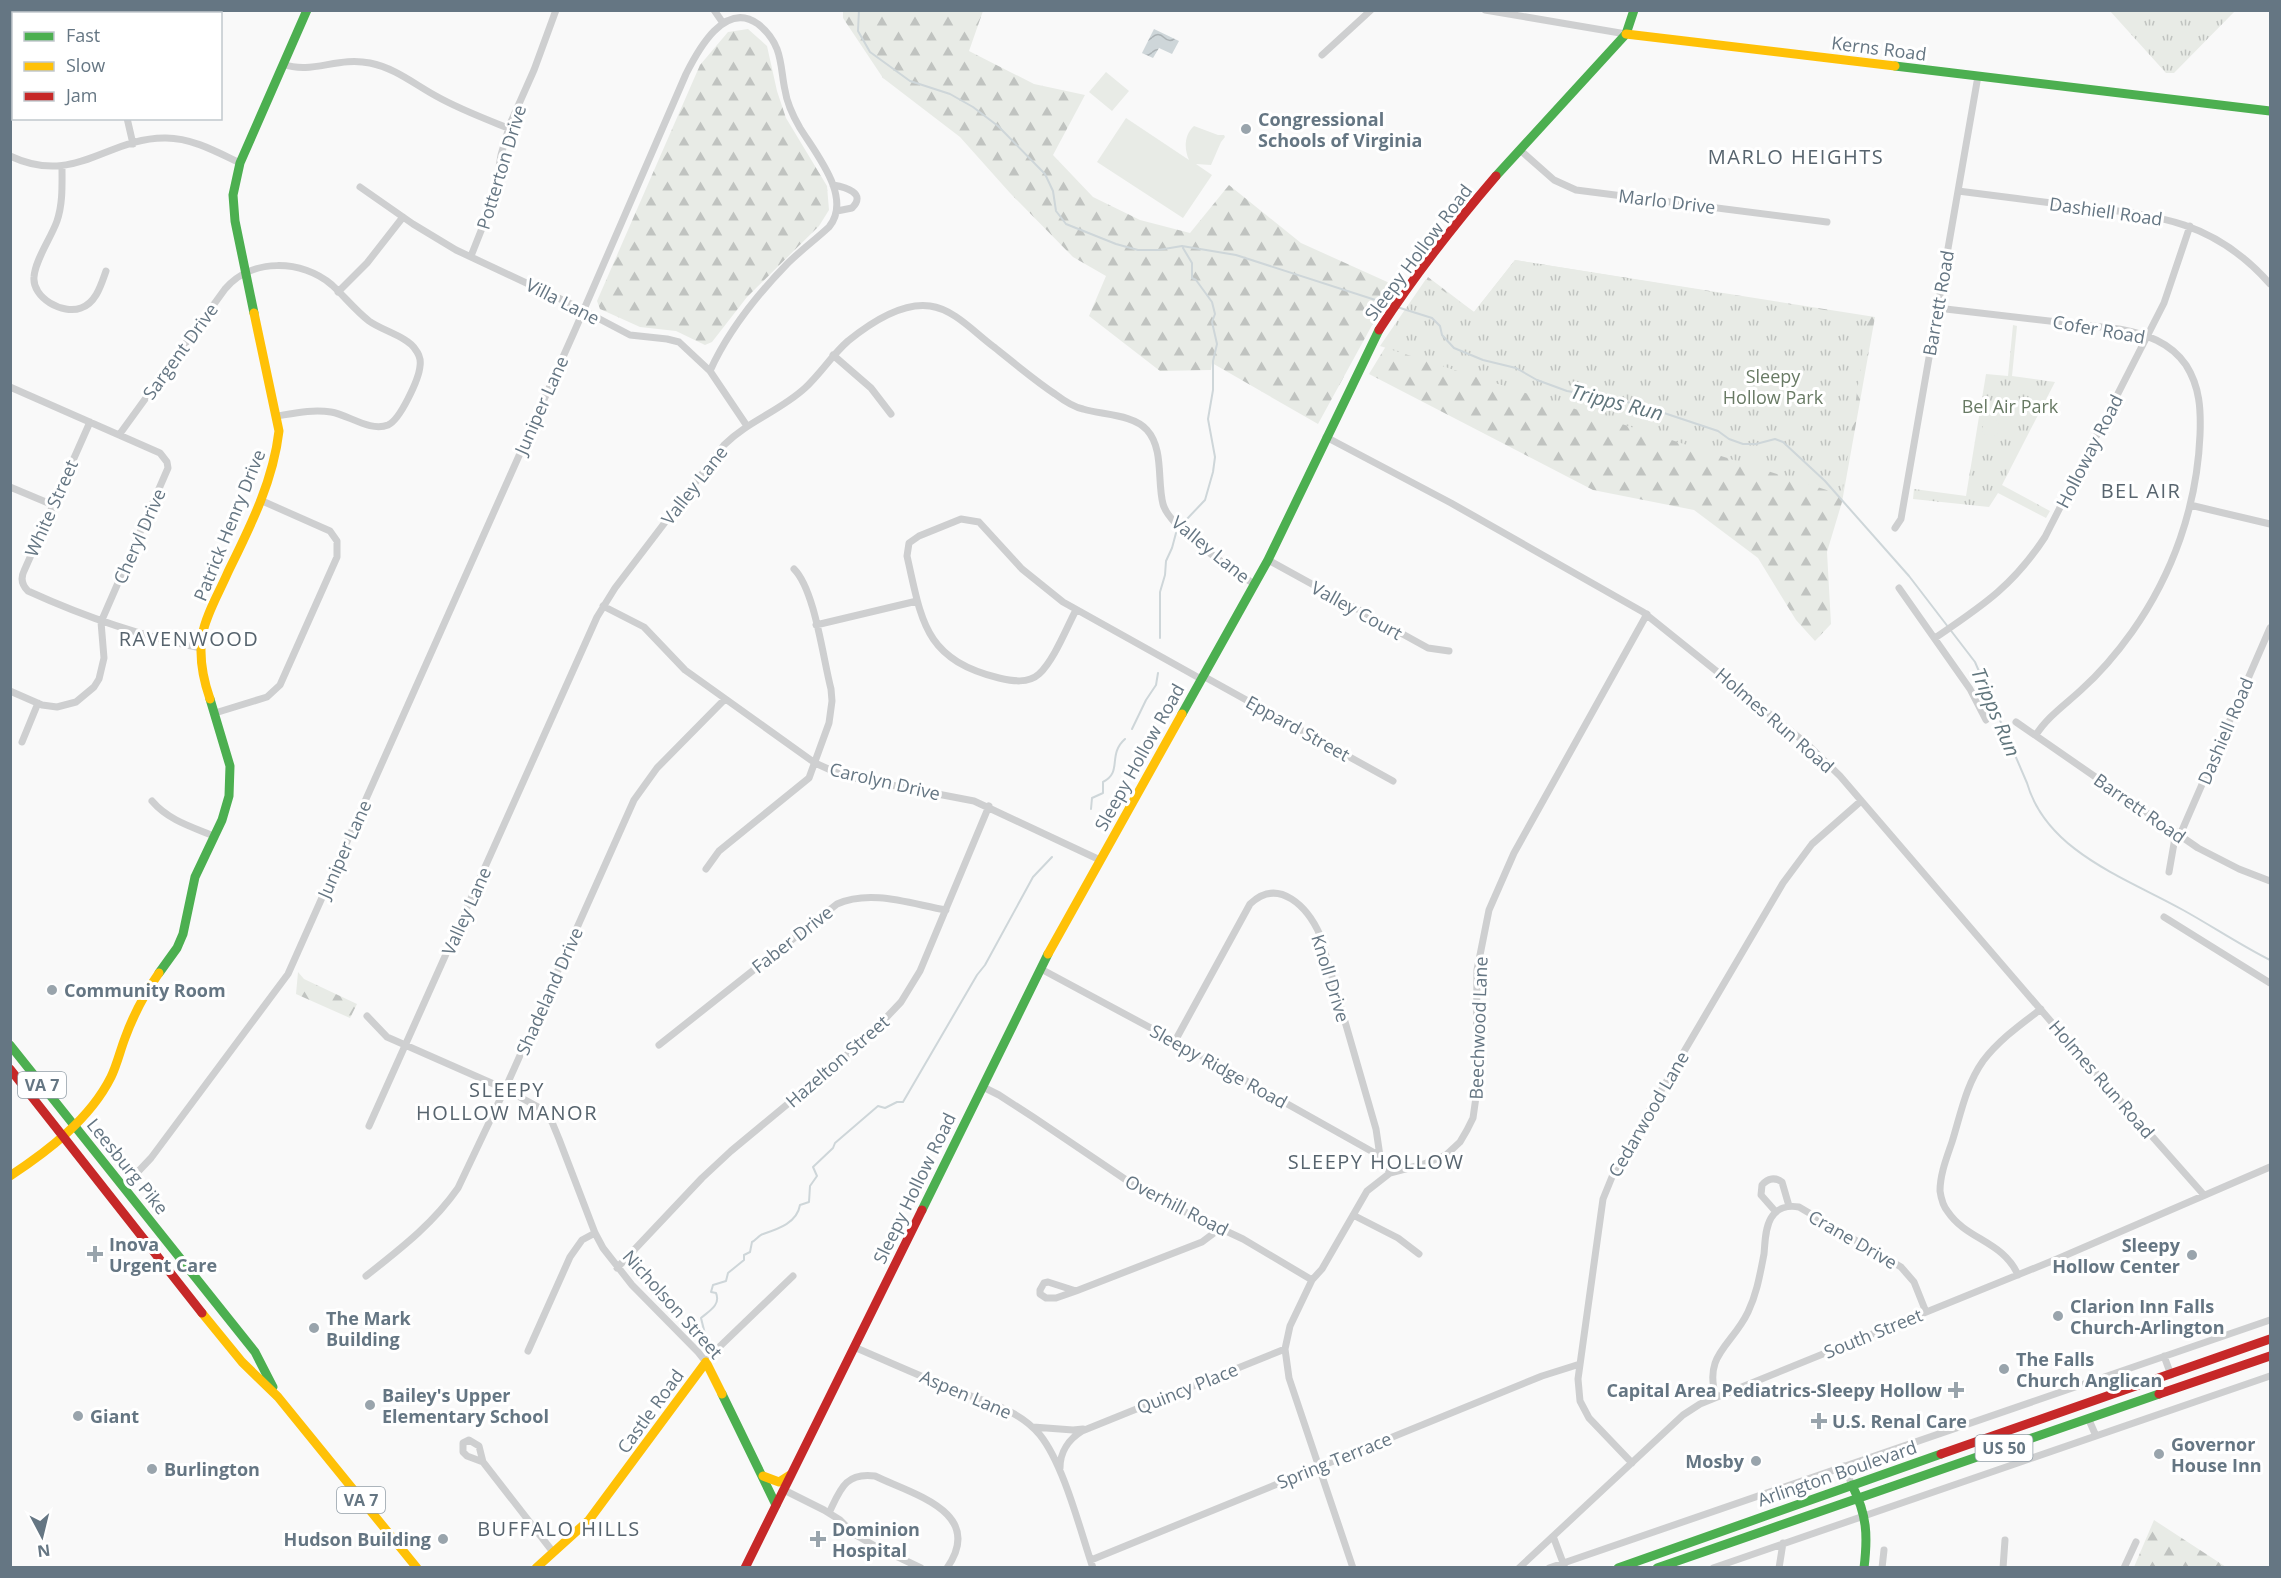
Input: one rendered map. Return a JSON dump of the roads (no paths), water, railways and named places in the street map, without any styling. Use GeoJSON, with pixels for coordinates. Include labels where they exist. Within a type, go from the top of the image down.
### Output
{"type":"FeatureCollection","features":[{"type":"Feature","properties":{"kind":"main road","name":"Patrick Henry Drive"},"geometry":{"type":"LineString","coordinates":[[10,1176],[45,1151],[62,1135],[93,1104],[111,1079],[129,1026],[148,990],[183,935],[191,887],[227,803],[231,784],[229,765],[204,675],[201,648],[206,624],[277,456],[279,431],[233,205],[236,175],[307,10]]}},
{"type":"Feature","properties":{"kind":"main road","name":"Sleepy Hollow Road"},"geometry":{"type":"LineString","coordinates":[[745,1568],[1041,969],[1268,560],[1382,324],[1469,208],[1626,34],[1634,10]]}},
{"type":"Feature","properties":{"kind":"main road","name":"Kerns Road"},"geometry":{"type":"LineString","coordinates":[[1626,34],[2271,111]]}},
{"type":"Feature","properties":{"kind":"main road","name":"Leesburg Pike"},"geometry":{"type":"LineString","coordinates":[[10,1045],[255,1352],[278,1397]]}},
{"type":"Feature","properties":{"kind":"main road","name":"Leesburg Pike"},"geometry":{"type":"LineString","coordinates":[[10,1069],[171,1276],[242,1362],[278,1397],[415,1567]]}},
{"type":"Feature","properties":{"kind":"main road","name":"Arlington Boulevard"},"geometry":{"type":"LineString","coordinates":[[1618,1568],[2271,1339]]}},
{"type":"Feature","properties":{"kind":"main road","name":"Arlington Boulevard"},"geometry":{"type":"LineString","coordinates":[[1657,1568],[2271,1356]]}},
{"type":"Feature","properties":{"kind":"main road","name":"Nicholson Street"},"geometry":{"type":"LineString","coordinates":[[706,1362],[776,1505]]}},
{"type":"Feature","properties":{"kind":"main road","name":"Castle Road"},"geometry":{"type":"LineString","coordinates":[[536,1568],[589,1520],[706,1362]]}},
{"type":"Feature","properties":{"kind":"main road"},"geometry":{"type":"LineString","coordinates":[[763,1476],[779,1482],[792,1474]]}},
{"type":"Feature","properties":{"kind":"main road"},"geometry":{"type":"LineString","coordinates":[[1852,1485],[1866,1516],[1868,1538],[1864,1568]]}},
{"type":"Feature","properties":{"kind":"street","name":"Potterton Drive"},"geometry":{"type":"LineString","coordinates":[[471,256],[494,198],[508,128],[549,34],[556,10]]}},
{"type":"Feature","properties":{"kind":"street"},"geometry":{"type":"LineString","coordinates":[[710,371],[721,346],[735,325],[786,265],[829,227],[836,218],[837,211],[833,185],[792,114],[785,93],[780,58],[774,42],[761,27],[749,19],[736,18],[723,22],[714,10]]}},
{"type":"Feature","properties":{"kind":"street"},"geometry":{"type":"LineString","coordinates":[[1322,55],[1371,10]]}},
{"type":"Feature","properties":{"kind":"street","name":"Kerns Road"},"geometry":{"type":"LineString","coordinates":[[1485,10],[1626,34]]}},
{"type":"Feature","properties":{"kind":"street","name":"Juniper Lane"},"geometry":{"type":"LineString","coordinates":[[133,1177],[151,1158],[288,974],[686,74],[703,42],[723,22]]}},
{"type":"Feature","properties":{"kind":"street"},"geometry":{"type":"LineString","coordinates":[[283,64],[300,69],[347,60],[377,65],[398,73],[455,106],[508,128]]}},
{"type":"Feature","properties":{"kind":"street","name":"Barrett Road"},"geometry":{"type":"LineString","coordinates":[[1894,528],[1901,519],[1978,76]]}},
{"type":"Feature","properties":{"kind":"street"},"geometry":{"type":"LineString","coordinates":[[127,120],[133,144]]}},
{"type":"Feature","properties":{"kind":"street"},"geometry":{"type":"LineString","coordinates":[[10,156],[36,165],[62,166],[84,162],[152,139],[180,139],[195,143],[240,163]]}},
{"type":"Feature","properties":{"kind":"street","name":"Marlo Drive"},"geometry":{"type":"LineString","coordinates":[[1520,150],[1554,180],[1576,190],[1827,222]]}},
{"type":"Feature","properties":{"kind":"street"},"geometry":{"type":"LineString","coordinates":[[62,166],[60,210],[35,271],[36,289],[43,298],[51,303],[65,308],[79,309],[92,301],[106,271]]}},
{"type":"Feature","properties":{"kind":"street"},"geometry":{"type":"LineString","coordinates":[[833,185],[850,189],[857,197],[857,202],[852,208],[837,211]]}},
{"type":"Feature","properties":{"kind":"street","name":"Villa Lane"},"geometry":{"type":"LineString","coordinates":[[360,187],[440,241],[630,335],[679,342],[710,371],[747,426]]}},
{"type":"Feature","properties":{"kind":"street","name":"Dashiell Road"},"geometry":{"type":"LineString","coordinates":[[1958,191],[2147,214],[2190,226],[2222,242],[2242,256],[2271,284]]}},
{"type":"Feature","properties":{"kind":"street"},"geometry":{"type":"LineString","coordinates":[[338,292],[367,263],[403,217]]}},
{"type":"Feature","properties":{"kind":"street","name":"Holloway Road"},"geometry":{"type":"LineString","coordinates":[[1938,637],[1991,600],[2007,586],[2033,555],[2169,292],[2190,226]]}},
{"type":"Feature","properties":{"kind":"street"},"geometry":{"type":"LineString","coordinates":[[245,272],[275,266],[300,268],[323,279],[370,322],[407,341],[416,349],[419,356],[420,368],[401,413],[393,423],[381,427],[329,411],[304,411],[277,416]]}},
{"type":"Feature","properties":{"kind":"street","name":"Sargent Drive"},"geometry":{"type":"LineString","coordinates":[[119,435],[225,289],[245,272]]}},
{"type":"Feature","properties":{"kind":"street","name":"Valley Lane"},"geometry":{"type":"LineString","coordinates":[[369,1126],[603,606],[724,445],[747,426],[783,406],[799,393],[833,355],[855,335],[896,311],[918,305],[935,307],[959,320],[1063,400],[1083,410],[1131,420],[1143,426],[1149,432],[1155,446],[1163,504],[1170,518],[1185,533],[1254,584]]}},
{"type":"Feature","properties":{"kind":"street","name":"Cofer Road"},"geometry":{"type":"LineString","coordinates":[[1937,308],[2119,329],[2148,336],[2164,344],[2178,356],[2192,376],[2196,387],[2200,414],[2199,449],[2190,505],[2173,558],[2144,614],[2101,670],[2044,723],[2036,735]]}},
{"type":"Feature","properties":{"kind":"street"},"geometry":{"type":"LineString","coordinates":[[833,355],[871,388],[891,414]]}},
{"type":"Feature","properties":{"kind":"street","name":"Cheryl Drive"},"geometry":{"type":"LineString","coordinates":[[10,387],[160,453],[167,462],[168,468],[101,622],[104,658],[99,679],[94,687],[83,698],[65,706],[38,703],[10,691]]}},
{"type":"Feature","properties":{"kind":"street","name":"White Street"},"geometry":{"type":"LineString","coordinates":[[90,422],[21,578],[23,586],[28,591],[101,622],[151,638],[201,648]]}},
{"type":"Feature","properties":{"kind":"street","name":"Holmes Run Road"},"geometry":{"type":"LineString","coordinates":[[1326,437],[1451,503],[1624,600],[1647,615],[1807,744],[1861,801],[2204,1195]]}},
{"type":"Feature","properties":{"kind":"street"},"geometry":{"type":"LineString","coordinates":[[10,487],[53,505]]}},
{"type":"Feature","properties":{"kind":"street"},"geometry":{"type":"LineString","coordinates":[[215,713],[267,697],[280,685],[338,553],[337,542],[330,531],[260,500]]}},
{"type":"Feature","properties":{"kind":"street"},"geometry":{"type":"LineString","coordinates":[[2190,505],[2271,524]]}},
{"type":"Feature","properties":{"kind":"street","name":"Eppard Street"},"geometry":{"type":"LineString","coordinates":[[1076,610],[1040,673],[1029,680],[1017,681],[974,671],[950,658],[938,647],[926,628],[917,601],[907,556],[909,543],[919,536],[961,519],[968,519],[983,525],[1036,582],[1076,610],[1393,781]]}},
{"type":"Feature","properties":{"kind":"street","name":"Valley Court"},"geometry":{"type":"LineString","coordinates":[[1268,560],[1428,648],[1449,651]]}},
{"type":"Feature","properties":{"kind":"street"},"geometry":{"type":"LineString","coordinates":[[706,869],[719,851],[804,784],[809,778],[829,723],[832,701],[816,625],[803,580],[794,568]]}},
{"type":"Feature","properties":{"kind":"street"},"geometry":{"type":"LineString","coordinates":[[1899,588],[1938,637],[1986,720]]}},
{"type":"Feature","properties":{"kind":"street"},"geometry":{"type":"LineString","coordinates":[[816,625],[917,601]]}},
{"type":"Feature","properties":{"kind":"street","name":"Carolyn Drive"},"geometry":{"type":"LineString","coordinates":[[603,606],[644,627],[685,670],[815,763],[844,776],[961,797],[989,806],[1100,860]]}},
{"type":"Feature","properties":{"kind":"street","name":"Beechwood Lane"},"geometry":{"type":"LineString","coordinates":[[1353,1568],[1289,1378],[1285,1349],[1290,1326],[1312,1280],[1322,1269],[1372,1185],[1390,1173],[1424,1164],[1446,1155],[1460,1142],[1467,1130],[1473,1118],[1476,1097],[1477,970],[1483,930],[1489,910],[1519,843],[1647,615]]}},
{"type":"Feature","properties":{"kind":"street","name":"Dashiell Road"},"geometry":{"type":"LineString","coordinates":[[2169,872],[2178,834],[2271,628]]}},
{"type":"Feature","properties":{"kind":"street","name":"Shadeland Drive"},"geometry":{"type":"LineString","coordinates":[[366,1276],[418,1235],[448,1202],[472,1161],[506,1089],[634,801],[657,768],[725,699]]}},
{"type":"Feature","properties":{"kind":"street"},"geometry":{"type":"LineString","coordinates":[[22,742],[38,703]]}},
{"type":"Feature","properties":{"kind":"street","name":"Barrett Road"},"geometry":{"type":"LineString","coordinates":[[2016,722],[2218,860],[2271,880]]}},
{"type":"Feature","properties":{"kind":"street"},"geometry":{"type":"LineString","coordinates":[[152,801],[171,818],[214,836]]}},
{"type":"Feature","properties":{"kind":"street","name":"Cedarwood Lane"},"geometry":{"type":"LineString","coordinates":[[1632,1463],[1595,1425],[1584,1410],[1578,1393],[1603,1199],[1614,1172],[1788,875],[1812,844],[1861,801]]}},
{"type":"Feature","properties":{"kind":"street","name":"Hazelton Street"},"geometry":{"type":"LineString","coordinates":[[617,1268],[724,1158],[866,1039],[892,1013],[920,971],[989,806]]}},
{"type":"Feature","properties":{"kind":"street","name":"Knoll Drive"},"geometry":{"type":"LineString","coordinates":[[1174,1041],[1251,904],[1256,898],[1267,894],[1284,895],[1308,913],[1320,935],[1376,1129],[1380,1156]]}},
{"type":"Feature","properties":{"kind":"street","name":"Faber Drive"},"geometry":{"type":"LineString","coordinates":[[659,1045],[837,904],[869,897],[946,910]]}},
{"type":"Feature","properties":{"kind":"street"},"geometry":{"type":"LineString","coordinates":[[2164,917],[2271,983]]}},
{"type":"Feature","properties":{"kind":"street","name":"Sleepy Ridge Road"},"geometry":{"type":"LineString","coordinates":[[1041,969],[1380,1156]]}},
{"type":"Feature","properties":{"kind":"street"},"geometry":{"type":"LineString","coordinates":[[2018,1275],[2014,1265],[2002,1251],[1959,1224],[1949,1215],[1942,1200],[1941,1182],[1963,1101],[1975,1074],[1989,1054],[2008,1034],[2041,1009]]}},
{"type":"Feature","properties":{"kind":"street","name":"Nicholson Street"},"geometry":{"type":"LineString","coordinates":[[367,1017],[387,1037],[406,1047],[533,1102],[552,1122],[595,1233],[617,1268],[706,1362]]}},
{"type":"Feature","properties":{"kind":"street","name":"Overhill Road"},"geometry":{"type":"LineString","coordinates":[[983,1087],[1033,1117],[1147,1194],[1259,1248],[1312,1280]]}},
{"type":"Feature","properties":{"kind":"street"},"geometry":{"type":"LineString","coordinates":[[1380,1156],[1390,1173]]}},
{"type":"Feature","properties":{"kind":"street","name":"South Street"},"geometry":{"type":"LineString","coordinates":[[1519,1568],[1692,1408],[2018,1275],[2271,1167]]}},
{"type":"Feature","properties":{"kind":"street"},"geometry":{"type":"LineString","coordinates":[[1716,1397],[1713,1364],[1737,1332],[1748,1312],[1760,1279],[1769,1223],[1776,1212],[1761,1195],[1762,1185],[1774,1178],[1782,1182],[1789,1206]]}},
{"type":"Feature","properties":{"kind":"street","name":"Crane Drive"},"geometry":{"type":"LineString","coordinates":[[1776,1212],[1789,1206],[1799,1207],[1901,1267],[1914,1282],[1926,1312]]}},
{"type":"Feature","properties":{"kind":"street"},"geometry":{"type":"LineString","coordinates":[[1353,1215],[1398,1238],[1419,1254]]}},
{"type":"Feature","properties":{"kind":"street"},"geometry":{"type":"LineString","coordinates":[[1076,1291],[1048,1282],[1044,1283],[1040,1290],[1043,1297],[1052,1299],[1076,1291],[1202,1242],[1218,1227]]}},
{"type":"Feature","properties":{"kind":"street"},"geometry":{"type":"LineString","coordinates":[[528,1351],[576,1247],[582,1240],[595,1233]]}},
{"type":"Feature","properties":{"kind":"street","name":"Castle Road"},"geometry":{"type":"LineString","coordinates":[[706,1362],[794,1276]]}},
{"type":"Feature","properties":{"kind":"street"},"geometry":{"type":"LineString","coordinates":[[1549,1568],[1564,1565],[2271,1320]]}},
{"type":"Feature","properties":{"kind":"street","name":"Aspen Lane"},"geometry":{"type":"LineString","coordinates":[[854,1347],[959,1392],[1003,1407],[1033,1427],[1044,1441],[1060,1474],[1092,1564]]}},
{"type":"Feature","properties":{"kind":"street","name":"Quincy Place"},"geometry":{"type":"LineString","coordinates":[[1060,1474],[1060,1460],[1073,1436],[1285,1349]]}},
{"type":"Feature","properties":{"kind":"street"},"geometry":{"type":"LineString","coordinates":[[2164,1356],[2171,1375]]}},
{"type":"Feature","properties":{"kind":"street","name":"Spring Terrace"},"geometry":{"type":"LineString","coordinates":[[1092,1564],[1319,1466],[1542,1376],[1580,1364]]}},
{"type":"Feature","properties":{"kind":"street"},"geometry":{"type":"LineString","coordinates":[[1713,1568],[2271,1376]]}},
{"type":"Feature","properties":{"kind":"street"},"geometry":{"type":"LineString","coordinates":[[2089,1420],[2096,1436]]}},
{"type":"Feature","properties":{"kind":"street","name":"Quincy Place"},"geometry":{"type":"LineString","coordinates":[[1033,1427],[1073,1430],[1088,1428]]}},
{"type":"Feature","properties":{"kind":"street"},"geometry":{"type":"LineString","coordinates":[[483,1461],[553,1552]]}},
{"type":"Feature","properties":{"kind":"street"},"geometry":{"type":"LineString","coordinates":[[1845,1466],[1852,1485]]}},
{"type":"Feature","properties":{"kind":"street"},"geometry":{"type":"LineString","coordinates":[[829,1513],[840,1491],[849,1480],[866,1475],[875,1476],[938,1506],[954,1520],[957,1528],[957,1545],[947,1568]]}},
{"type":"Feature","properties":{"kind":"street"},"geometry":{"type":"LineString","coordinates":[[784,1490],[829,1513],[854,1534],[921,1568]]}},
{"type":"Feature","properties":{"kind":"street"},"geometry":{"type":"LineString","coordinates":[[1553,1536],[1564,1565]]}},
{"type":"Feature","properties":{"kind":"street"},"geometry":{"type":"LineString","coordinates":[[2003,1568],[2004,1540]]}},
{"type":"Feature","properties":{"kind":"street"},"geometry":{"type":"LineString","coordinates":[[2124,1568],[2136,1542]]}},
{"type":"Feature","properties":{"kind":"street"},"geometry":{"type":"LineString","coordinates":[[1779,1568],[1783,1544]]}},
{"type":"Feature","properties":{"kind":"street"},"geometry":{"type":"LineString","coordinates":[[1882,1568],[1884,1550]]}},
{"type":"Feature","properties":{"kind":"water"},"geometry":{"type":"Polygon","coordinates":[[[1154,29],[1179,41],[1172,54],[1159,48],[1153,58],[1142,53],[1154,29]]]}},
{"type":"Feature","properties":{"kind":"waterway","name":"Tripps Run"},"geometry":{"type":"LineString","coordinates":[[859,10],[858,31],[870,52],[910,81],[950,94],[973,107],[998,126],[1045,174],[1053,191],[1056,211],[1066,224],[1116,244],[1138,250],[1158,250],[1182,246],[1236,255],[1391,305]]}},
{"type":"Feature","properties":{"kind":"waterway"},"geometry":{"type":"LineString","coordinates":[[1183,248],[1192,263],[1192,278],[1212,302],[1215,314],[1212,322],[1217,344],[1213,361],[1213,390],[1208,419],[1215,457],[1213,472],[1205,500],[1186,520]]}},
{"type":"Feature","properties":{"kind":"waterway","name":"Tripps Run"},"geometry":{"type":"LineString","coordinates":[[1397,307],[1432,318],[1440,326],[1442,335],[1454,348],[1483,360],[1516,368],[1537,380],[1567,391],[1620,400],[1652,409],[1718,431],[1729,439],[1743,444],[1756,444],[1775,439],[1783,442],[1825,481],[1909,576],[1975,662],[2037,807],[2052,827],[2070,845],[2091,860],[2270,960]]}},
{"type":"Feature","properties":{"kind":"waterway"},"geometry":{"type":"LineString","coordinates":[[1160,638],[1160,592],[1166,561],[1176,533]]}},
{"type":"Feature","properties":{"kind":"waterway"},"geometry":{"type":"LineString","coordinates":[[1132,729],[1156,685],[1158,673]]}},
{"type":"Feature","properties":{"kind":"waterway"},"geometry":{"type":"LineString","coordinates":[[1091,809],[1092,798],[1103,793],[1103,782],[1112,773],[1117,751],[1125,739]]}},
{"type":"Feature","properties":{"kind":"waterway"},"geometry":{"type":"LineString","coordinates":[[707,1342],[701,1318],[716,1304],[716,1293],[711,1292],[713,1285],[726,1281],[728,1273],[744,1260],[744,1255],[750,1252],[752,1242],[791,1221],[800,1205],[809,1202],[810,1186],[817,1176],[813,1167],[833,1148],[835,1143],[878,1106],[885,1108],[897,1102],[903,1102],[985,965],[1033,877],[1052,857]]}},
{"type":"Feature","properties":{"kind":"place","name":"Congressional Schools of Virginia"},"geometry":{"type":"Point","coordinates":[1246,129]}},
{"type":"Feature","properties":{"kind":"place","name":"Community Room"},"geometry":{"type":"Point","coordinates":[52,990]}},
{"type":"Feature","properties":{"kind":"place","name":"Inova Urgent Care"},"geometry":{"type":"Point","coordinates":[95,1254]}},
{"type":"Feature","properties":{"kind":"place","name":"Sleepy Hollow Center"},"geometry":{"type":"Point","coordinates":[2192,1255]}},
{"type":"Feature","properties":{"kind":"place","name":"Clarion Inn Falls Church-Arlington"},"geometry":{"type":"Point","coordinates":[2058,1316]}},
{"type":"Feature","properties":{"kind":"place","name":"The Mark Building"},"geometry":{"type":"Point","coordinates":[314,1328]}},
{"type":"Feature","properties":{"kind":"place","name":"The Falls Church Anglican"},"geometry":{"type":"Point","coordinates":[2004,1369]}},
{"type":"Feature","properties":{"kind":"place","name":"Capital Area Pediatrics-Sleepy Hollow"},"geometry":{"type":"Point","coordinates":[1956,1390]}},
{"type":"Feature","properties":{"kind":"place","name":"Bailey's Upper Elementary School"},"geometry":{"type":"Point","coordinates":[370,1405]}},
{"type":"Feature","properties":{"kind":"place","name":"Giant"},"geometry":{"type":"Point","coordinates":[78,1416]}},
{"type":"Feature","properties":{"kind":"place","name":"U.S. Renal Care"},"geometry":{"type":"Point","coordinates":[1819,1421]}},
{"type":"Feature","properties":{"kind":"place","name":"Governor House Inn"},"geometry":{"type":"Point","coordinates":[2159,1454]}},
{"type":"Feature","properties":{"kind":"place","name":"Mosby"},"geometry":{"type":"Point","coordinates":[1756,1461]}},
{"type":"Feature","properties":{"kind":"place","name":"Burlington"},"geometry":{"type":"Point","coordinates":[152,1469]}},
{"type":"Feature","properties":{"kind":"place","name":"Hudson Building"},"geometry":{"type":"Point","coordinates":[443,1539]}},
{"type":"Feature","properties":{"kind":"place","name":"Dominion Hospital"},"geometry":{"type":"Point","coordinates":[818,1539]}},
{"type":"Feature","properties":{"kind":"district","name":"MARLO HEIGHTS"},"geometry":{"type":"Point","coordinates":[1796,156]}},
{"type":"Feature","properties":{"kind":"district","name":"BEL AIR"},"geometry":{"type":"Point","coordinates":[2141,490]}},
{"type":"Feature","properties":{"kind":"district","name":"RAVENWOOD"},"geometry":{"type":"Point","coordinates":[189,638]}},
{"type":"Feature","properties":{"kind":"district","name":"SLEEPY HOLLOW MANOR"},"geometry":{"type":"Point","coordinates":[507,1100]}},
{"type":"Feature","properties":{"kind":"district","name":"SLEEPY HOLLOW"},"geometry":{"type":"Point","coordinates":[1376,1161]}},
{"type":"Feature","properties":{"kind":"district","name":"BUFFALO HILLS"},"geometry":{"type":"Point","coordinates":[559,1528]}},
{"type":"Feature","properties":{"kind":"park label","name":"Sleepy Hollow Park"},"geometry":{"type":"Point","coordinates":[1773,386]}},
{"type":"Feature","properties":{"kind":"park label","name":"Bel Air Park"},"geometry":{"type":"Point","coordinates":[2010,406]}}]}
